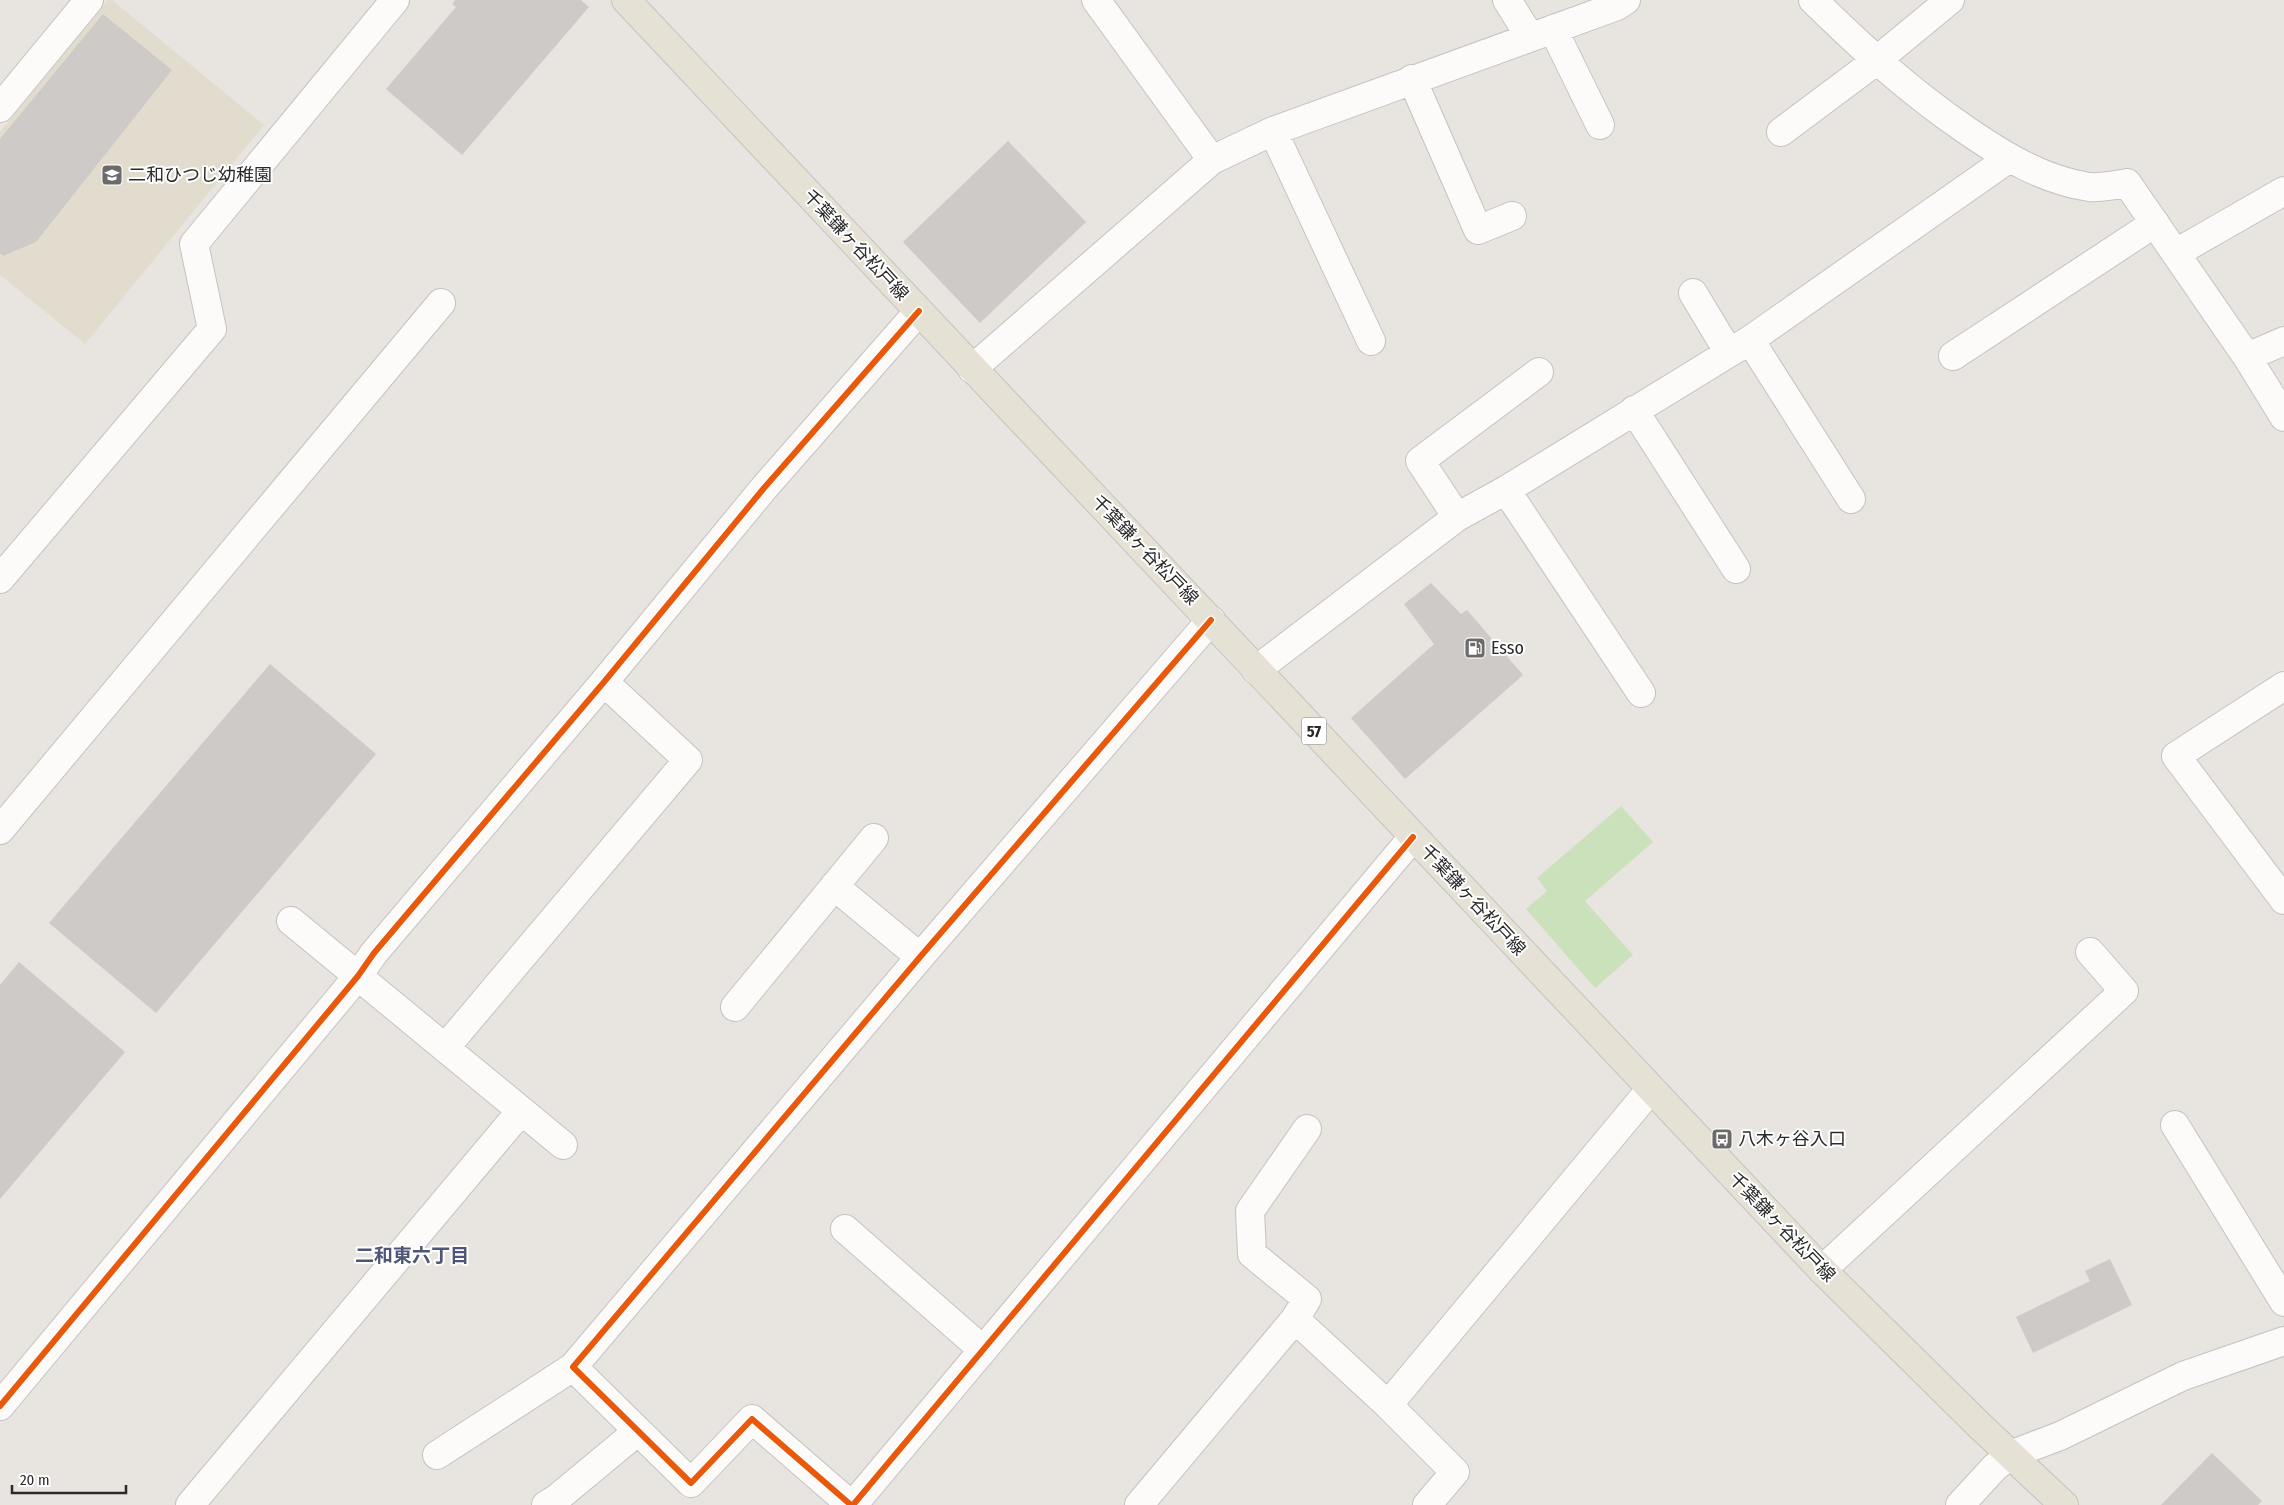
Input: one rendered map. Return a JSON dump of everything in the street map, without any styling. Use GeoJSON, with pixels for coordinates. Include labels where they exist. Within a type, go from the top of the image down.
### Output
{"type":"FeatureCollection","features":[{"type":"Feature","properties":{"kind":"main road","name":"千葉鎌ヶ谷松戸線"},"geometry":{"type":"LineString","coordinates":[[626,0],[972,369],[1212,620],[1256,670],[1650,1090],[1822,1270],[2010,1455],[2064,1505]]}},
{"type":"Feature","properties":{"kind":"street"},"geometry":{"type":"LineString","coordinates":[[0,108],[89,0]]}},
{"type":"Feature","properties":{"kind":"street"},"geometry":{"type":"LineString","coordinates":[[0,579],[212,329],[194,244],[395,0]]}},
{"type":"Feature","properties":{"kind":"street"},"geometry":{"type":"LineString","coordinates":[[1096,0],[1212,160]]}},
{"type":"Feature","properties":{"kind":"street"},"geometry":{"type":"LineString","coordinates":[[1507,0],[1541,33],[1600,125]]}},
{"type":"Feature","properties":{"kind":"street"},"geometry":{"type":"LineString","coordinates":[[972,369],[1212,160],[1273,131],[1617,6],[1626,0]]}},
{"type":"Feature","properties":{"kind":"street"},"geometry":{"type":"LineString","coordinates":[[1813,0],[1876,61],[1933,107],[2008,159],[2068,182],[2091,187],[2127,183],[2247,357],[2284,418]]}},
{"type":"Feature","properties":{"kind":"street"},"geometry":{"type":"LineString","coordinates":[[1781,132],[1876,61],[1950,0]]}},
{"type":"Feature","properties":{"kind":"street"},"geometry":{"type":"LineString","coordinates":[[1412,79],[1478,230],[1512,216]]}},
{"type":"Feature","properties":{"kind":"street"},"geometry":{"type":"LineString","coordinates":[[1273,131],[1371,341]]}},
{"type":"Feature","properties":{"kind":"street"},"geometry":{"type":"LineString","coordinates":[[1256,670],[1457,517],[1506,490],[1739,346],[2008,159]]}},
{"type":"Feature","properties":{"kind":"street"},"geometry":{"type":"LineString","coordinates":[[2176,253],[2284,192]]}},
{"type":"Feature","properties":{"kind":"street"},"geometry":{"type":"LineString","coordinates":[[1953,356],[2156,223]]}},
{"type":"Feature","properties":{"kind":"street"},"geometry":{"type":"LineString","coordinates":[[1693,293],[1739,346],[1851,499]]}},
{"type":"Feature","properties":{"kind":"street"},"geometry":{"type":"LineString","coordinates":[[0,830],[442,303]]}},
{"type":"Feature","properties":{"kind":"street"},"geometry":{"type":"LineString","coordinates":[[0,1406],[358,976],[374,953],[604,682],[764,488],[919,311]]}},
{"type":"Feature","properties":{"kind":"street"},"geometry":{"type":"LineString","coordinates":[[2247,357],[2284,341]]}},
{"type":"Feature","properties":{"kind":"street"},"geometry":{"type":"LineString","coordinates":[[1457,517],[1420,461],[1538,372]]}},
{"type":"Feature","properties":{"kind":"street"},"geometry":{"type":"LineString","coordinates":[[1634,410],[1736,569]]}},
{"type":"Feature","properties":{"kind":"street"},"geometry":{"type":"LineString","coordinates":[[1506,490],[1641,693]]}},
{"type":"Feature","properties":{"kind":"street"},"geometry":{"type":"LineString","coordinates":[[437,1455],[573,1367],[920,957],[1212,620]]}},
{"type":"Feature","properties":{"kind":"street"},"geometry":{"type":"LineString","coordinates":[[445,1048],[688,760],[604,682]]}},
{"type":"Feature","properties":{"kind":"street"},"geometry":{"type":"LineString","coordinates":[[2279,882],[2176,756],[2284,686]]}},
{"type":"Feature","properties":{"kind":"street"},"geometry":{"type":"LineString","coordinates":[[573,1367],[690,1483],[752,1419],[852,1505],[1414,837]]}},
{"type":"Feature","properties":{"kind":"street"},"geometry":{"type":"LineString","coordinates":[[735,1007],[874,838]]}},
{"type":"Feature","properties":{"kind":"street"},"geometry":{"type":"LineString","coordinates":[[834,886],[920,957]]}},
{"type":"Feature","properties":{"kind":"street"},"geometry":{"type":"LineString","coordinates":[[291,921],[563,1145]]}},
{"type":"Feature","properties":{"kind":"street"},"geometry":{"type":"LineString","coordinates":[[1822,1270],[2124,991],[2090,952]]}},
{"type":"Feature","properties":{"kind":"street"},"geometry":{"type":"LineString","coordinates":[[1388,1405],[1650,1090]]}},
{"type":"Feature","properties":{"kind":"street"},"geometry":{"type":"LineString","coordinates":[[190,1505],[521,1111]]}},
{"type":"Feature","properties":{"kind":"street"},"geometry":{"type":"LineString","coordinates":[[2175,1125],[2284,1302]]}},
{"type":"Feature","properties":{"kind":"street"},"geometry":{"type":"LineString","coordinates":[[1139,1505],[1294,1319],[1307,1299],[1252,1254],[1250,1211],[1308,1128]]}},
{"type":"Feature","properties":{"kind":"street"},"geometry":{"type":"LineString","coordinates":[[845,1229],[983,1350]]}},
{"type":"Feature","properties":{"kind":"street"},"geometry":{"type":"LineString","coordinates":[[1294,1319],[1388,1405],[1455,1472],[1427,1505]]}},
{"type":"Feature","properties":{"kind":"street"},"geometry":{"type":"LineString","coordinates":[[1960,1505],[1995,1467],[2010,1455],[2060,1436],[2183,1376],[2284,1341]]}},
{"type":"Feature","properties":{"kind":"street"},"geometry":{"type":"LineString","coordinates":[[554,1503],[638,1431]]}},
{"type":"Feature","properties":{"kind":"shaded area","name":"二和ひつじ幼稚園"},"geometry":{"type":"Polygon","coordinates":[[[108,0],[112,0],[264,125],[85,344],[0,275],[0,132],[108,0]]]}},
{"type":"Feature","properties":{"kind":"green space"},"geometry":{"type":"Polygon","coordinates":[[[1621,806],[1653,842],[1585,901],[1633,955],[1595,988],[1526,909],[1547,891],[1537,878],[1621,806]]]}},
{"type":"Feature","properties":{"kind":"building"},"geometry":{"type":"Polygon","coordinates":[[[455,0],[581,0],[589,7],[462,155],[386,89],[456,7],[452,4],[455,0]]]}},
{"type":"Feature","properties":{"kind":"building"},"geometry":{"type":"Polygon","coordinates":[[[103,14],[172,70],[36,242],[3,256],[0,253],[0,139],[103,14]]]}},
{"type":"Feature","properties":{"kind":"building"},"geometry":{"type":"Polygon","coordinates":[[[1008,141],[1086,222],[980,323],[903,242],[1008,141]]]}},
{"type":"Feature","properties":{"kind":"building"},"geometry":{"type":"Polygon","coordinates":[[[1431,583],[1461,614],[1467,610],[1523,675],[1405,779],[1351,718],[1434,644],[1404,604],[1431,583]]]}},
{"type":"Feature","properties":{"kind":"building"},"geometry":{"type":"Polygon","coordinates":[[[270,664],[376,754],[156,1013],[49,923],[270,664]]]}},
{"type":"Feature","properties":{"kind":"building"},"geometry":{"type":"Polygon","coordinates":[[[19,962],[125,1052],[0,1199],[0,985],[19,962]]]}},
{"type":"Feature","properties":{"kind":"building"},"geometry":{"type":"Polygon","coordinates":[[[2110,1259],[2132,1305],[2033,1353],[2016,1317],[2090,1281],[2085,1271],[2110,1259]]]}},
{"type":"Feature","properties":{"kind":"building"},"geometry":{"type":"Polygon","coordinates":[[[2212,1453],[2262,1501],[2258,1505],[2161,1505],[2212,1453]]]}},
{"type":"Feature","properties":{"kind":"cycle path"},"geometry":{"type":"LineString","coordinates":[[0,1406],[358,976],[374,953],[604,682],[764,488],[919,311]]}},
{"type":"Feature","properties":{"kind":"cycle path"},"geometry":{"type":"LineString","coordinates":[[851,1505],[752,1419],[691,1483],[573,1367],[920,957],[1211,620]]}},
{"type":"Feature","properties":{"kind":"cycle path"},"geometry":{"type":"LineString","coordinates":[[853,1505],[1413,837]]}},
{"type":"Feature","properties":{"kind":"place","name":"二和ひつじ幼稚園"},"geometry":{"type":"Point","coordinates":[112,175]}},
{"type":"Feature","properties":{"kind":"place","name":"Esso"},"geometry":{"type":"Point","coordinates":[1475,648]}},
{"type":"Feature","properties":{"kind":"place","name":"八木ヶ谷入口"},"geometry":{"type":"Point","coordinates":[1722,1139]}},
{"type":"Feature","properties":{"kind":"district","name":"二和東六丁目"},"geometry":{"type":"Point","coordinates":[412,1255]}}]}
